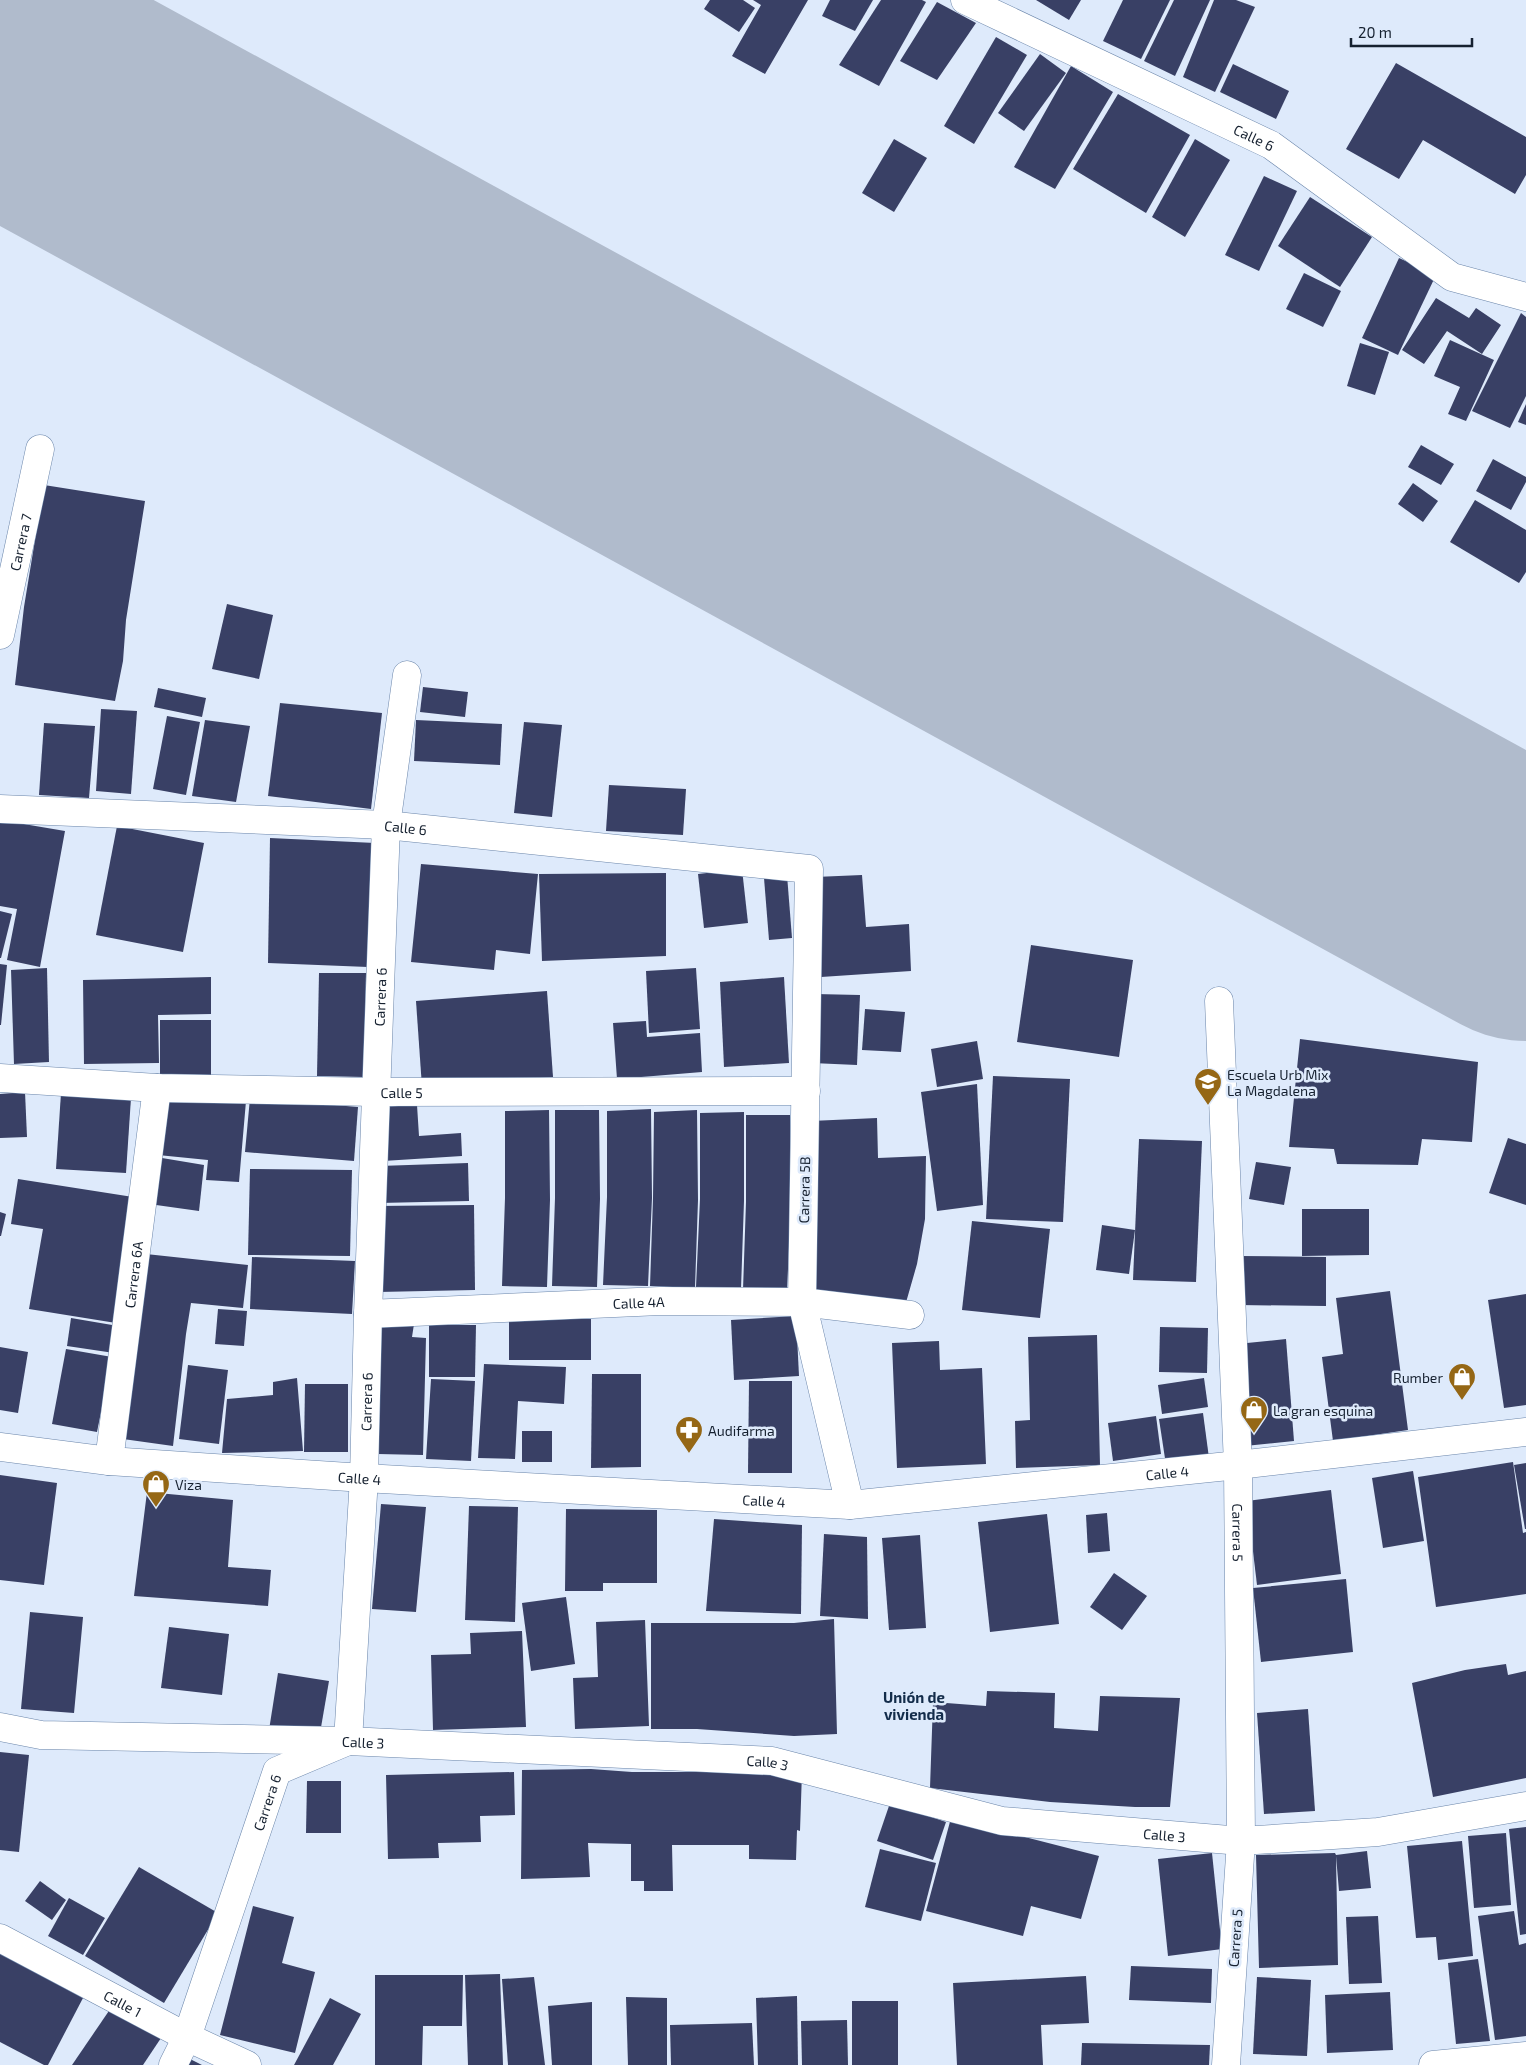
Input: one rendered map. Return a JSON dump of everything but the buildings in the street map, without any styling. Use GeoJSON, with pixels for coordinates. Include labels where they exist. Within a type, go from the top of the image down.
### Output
{"type":"FeatureCollection","features":[{"type":"Feature","properties":{"kind":"street","name":"Calle 6"},"geometry":{"type":"LineString","coordinates":[[965,0],[1271,145],[1452,277],[1526,296]]}},
{"type":"Feature","properties":{"kind":"street","name":"Carrera 7"},"geometry":{"type":"LineString","coordinates":[[0,635],[40,449]]}},
{"type":"Feature","properties":{"kind":"street","name":"Carrera 6"},"geometry":{"type":"LineString","coordinates":[[173,2065],[187,2037],[277,1771],[348,1741],[364,1478],[368,1314],[386,824],[407,675]]}},
{"type":"Feature","properties":{"kind":"street","name":"Calle 6"},"geometry":{"type":"LineString","coordinates":[[0,809],[386,824],[809,869]]}},
{"type":"Feature","properties":{"kind":"street","name":"Carrera 5B"},"geometry":{"type":"LineString","coordinates":[[809,869],[802,1302],[850,1505]]}},
{"type":"Feature","properties":{"kind":"street","name":"Carrera 5"},"geometry":{"type":"LineString","coordinates":[[1219,1001],[1238,1465],[1242,1841],[1226,2065]]}},
{"type":"Feature","properties":{"kind":"street","name":"Calle 5"},"geometry":{"type":"LineString","coordinates":[[0,1078],[157,1088],[377,1092],[806,1091]]}},
{"type":"Feature","properties":{"kind":"street","name":"Carrera 6A"},"geometry":{"type":"LineString","coordinates":[[110,1462],[157,1088]]}},
{"type":"Feature","properties":{"kind":"street","name":"Calle 4A"},"geometry":{"type":"LineString","coordinates":[[368,1314],[660,1301],[802,1302],[910,1315]]}},
{"type":"Feature","properties":{"kind":"street","name":"Calle 4"},"geometry":{"type":"LineString","coordinates":[[0,1447],[110,1462],[850,1505],[1238,1465],[1526,1432]]}},
{"type":"Feature","properties":{"kind":"street","name":"Calle 3"},"geometry":{"type":"LineString","coordinates":[[0,1727],[41,1735],[348,1741],[772,1761],[1002,1821],[1242,1841],[1378,1832],[1526,1806]]}},
{"type":"Feature","properties":{"kind":"street","name":"Calle 1"},"geometry":{"type":"LineString","coordinates":[[0,1938],[187,2037],[247,2065]]}},
{"type":"Feature","properties":{"kind":"street"},"geometry":{"type":"LineString","coordinates":[[1433,2065],[1526,2056]]}},
{"type":"Feature","properties":{"kind":"runway"},"geometry":{"type":"LineString","coordinates":[[0,71],[1526,905]]}},
{"type":"Feature","properties":{"kind":"place","name":"Escuela Urb Mix La Magdalena"},"geometry":{"type":"Point","coordinates":[1208,1106]}},
{"type":"Feature","properties":{"kind":"place","name":"Rumber"},"geometry":{"type":"Point","coordinates":[1462,1401]}},
{"type":"Feature","properties":{"kind":"place","name":"La gran esquina"},"geometry":{"type":"Point","coordinates":[1254,1434]}},
{"type":"Feature","properties":{"kind":"place","name":"Audifarma"},"geometry":{"type":"Point","coordinates":[689,1454]}},
{"type":"Feature","properties":{"kind":"place","name":"Viza"},"geometry":{"type":"Point","coordinates":[156,1508]}},
{"type":"Feature","properties":{"kind":"district","name":"Unión de vivienda"},"geometry":{"type":"Point","coordinates":[914,1706]}}]}
